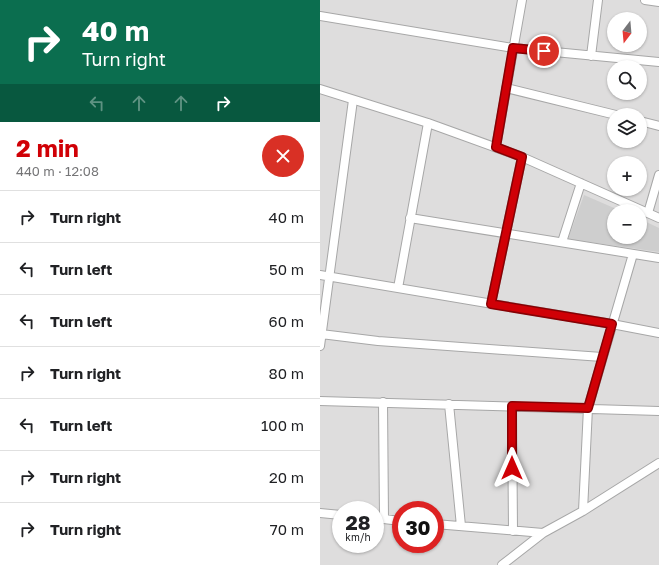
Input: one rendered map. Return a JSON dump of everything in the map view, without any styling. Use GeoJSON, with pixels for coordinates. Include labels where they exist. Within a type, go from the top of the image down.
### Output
{"type":"FeatureCollection","features":[{"type":"Feature","properties":{"kind":"street"},"geometry":{"type":"LineString","coordinates":[[496,147],[522,0]]}},
{"type":"Feature","properties":{"kind":"street"},"geometry":{"type":"LineString","coordinates":[[591,56],[598,0]]}},
{"type":"Feature","properties":{"kind":"street"},"geometry":{"type":"LineString","coordinates":[[645,0],[659,2]]}},
{"type":"Feature","properties":{"kind":"street"},"geometry":{"type":"LineString","coordinates":[[320,16],[513,48],[659,62]]}},
{"type":"Feature","properties":{"kind":"street"},"geometry":{"type":"LineString","coordinates":[[506,88],[607,113]]}},
{"type":"Feature","properties":{"kind":"street"},"geometry":{"type":"LineString","coordinates":[[320,89],[428,123],[496,147],[522,157],[659,218]]}},
{"type":"Feature","properties":{"kind":"street"},"geometry":{"type":"LineString","coordinates":[[320,346],[353,100]]}},
{"type":"Feature","properties":{"kind":"street"},"geometry":{"type":"LineString","coordinates":[[398,288],[428,123]]}},
{"type":"Feature","properties":{"kind":"street"},"geometry":{"type":"LineString","coordinates":[[647,123],[659,126]]}},
{"type":"Feature","properties":{"kind":"street"},"geometry":{"type":"LineString","coordinates":[[491,304],[522,157]]}},
{"type":"Feature","properties":{"kind":"street"},"geometry":{"type":"LineString","coordinates":[[648,213],[659,175]]}},
{"type":"Feature","properties":{"kind":"street"},"geometry":{"type":"LineString","coordinates":[[562,242],[581,183]]}},
{"type":"Feature","properties":{"kind":"street"},"geometry":{"type":"LineString","coordinates":[[410,218],[659,258]]}},
{"type":"Feature","properties":{"kind":"street"},"geometry":{"type":"LineString","coordinates":[[582,511],[588,408],[633,254]]}},
{"type":"Feature","properties":{"kind":"street"},"geometry":{"type":"LineString","coordinates":[[320,275],[659,333]]}},
{"type":"Feature","properties":{"kind":"street"},"geometry":{"type":"LineString","coordinates":[[321,334],[378,342],[602,357]]}},
{"type":"Feature","properties":{"kind":"street"},"geometry":{"type":"LineString","coordinates":[[320,400],[659,411]]}},
{"type":"Feature","properties":{"kind":"street"},"geometry":{"type":"LineString","coordinates":[[383,402],[384,501]]}},
{"type":"Feature","properties":{"kind":"street"},"geometry":{"type":"LineString","coordinates":[[449,404],[461,526]]}},
{"type":"Feature","properties":{"kind":"street"},"geometry":{"type":"LineString","coordinates":[[512,406],[513,531]]}},
{"type":"Feature","properties":{"kind":"street"},"geometry":{"type":"LineString","coordinates":[[502,565],[543,534],[659,463]]}},
{"type":"Feature","properties":{"kind":"street"},"geometry":{"type":"LineString","coordinates":[[320,513],[332,514]]}},
{"type":"Feature","properties":{"kind":"street"},"geometry":{"type":"LineString","coordinates":[[384,519],[392,520]]}},
{"type":"Feature","properties":{"kind":"street"},"geometry":{"type":"LineString","coordinates":[[444,525],[543,534]]}},
{"type":"Feature","properties":{"kind":"shaded area"},"geometry":{"type":"Polygon","coordinates":[[[320,0],[659,0],[659,565],[320,565],[320,0]]]}},
{"type":"Feature","properties":{"kind":"shaded area"},"geometry":{"type":"Polygon","coordinates":[[[584,195],[607,205],[607,244],[647,244],[647,222],[659,228],[659,252],[568,239],[584,195]]]}},
{"type":"Feature","properties":{"kind":"route"},"geometry":{"type":"LineString","coordinates":[[512,468],[512,406],[588,408],[612,324],[491,304],[522,157],[496,147],[513,48],[544,51]]}}]}
